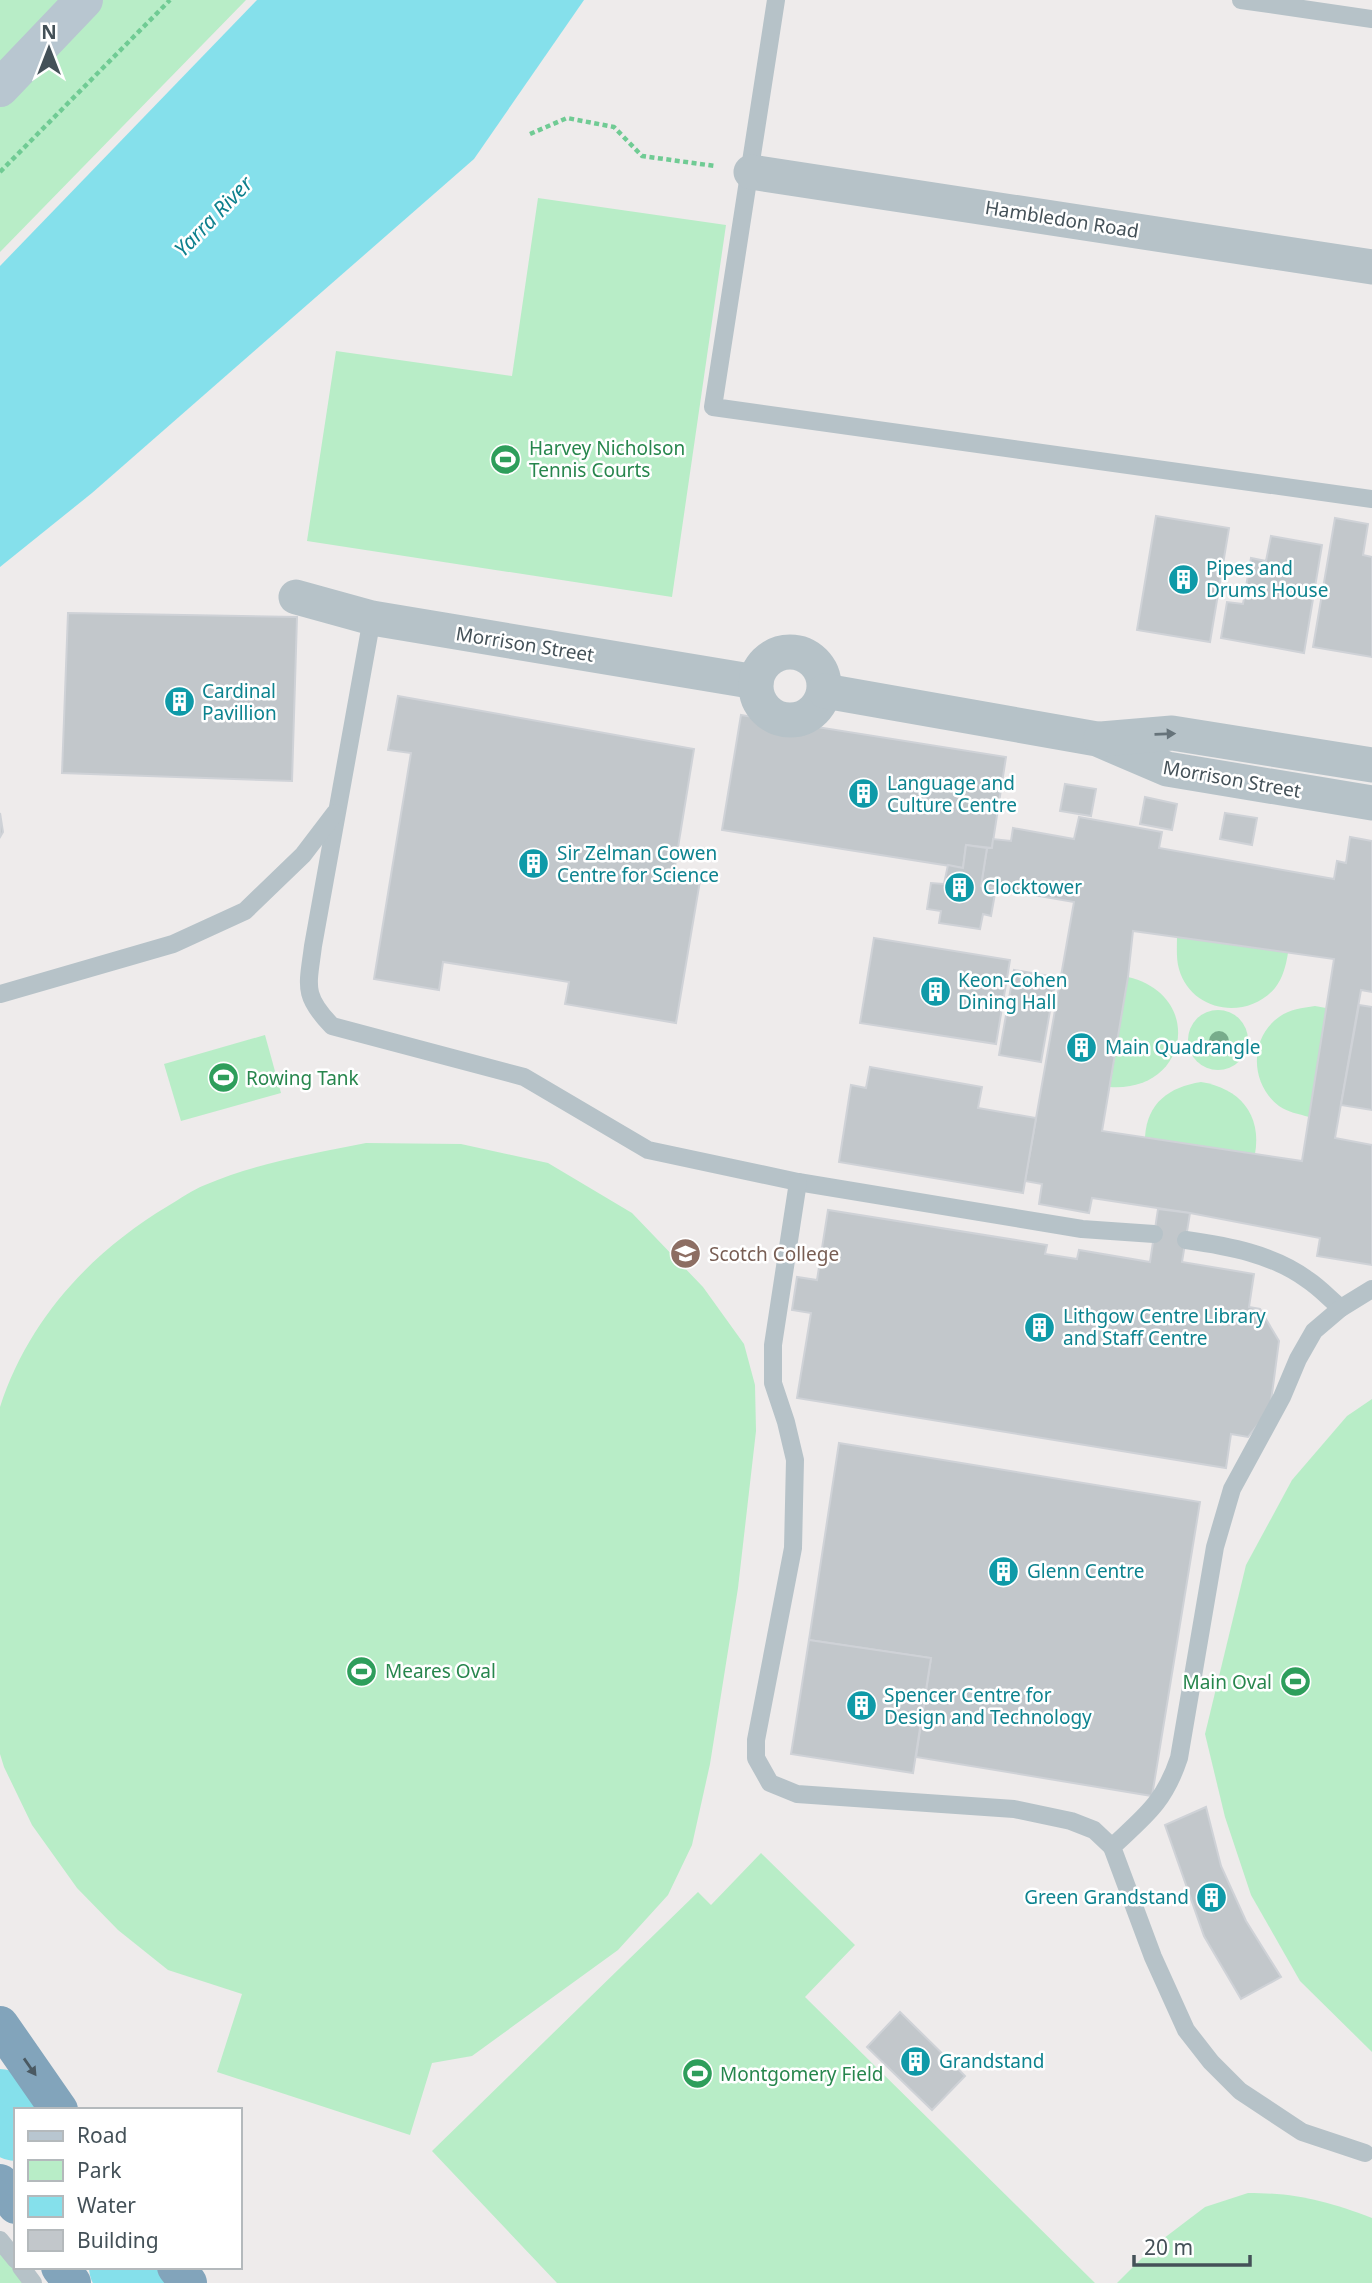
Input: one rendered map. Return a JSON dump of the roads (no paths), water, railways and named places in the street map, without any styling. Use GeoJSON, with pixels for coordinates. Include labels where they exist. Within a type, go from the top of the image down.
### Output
{"type":"FeatureCollection","features":[{"type":"Feature","properties":{"kind":"highway"},"geometry":{"type":"LineString","coordinates":[[0,2025],[58,2108]]}},
{"type":"Feature","properties":{"kind":"highway"},"geometry":{"type":"LineString","coordinates":[[0,2183],[14,2202]]}},
{"type":"Feature","properties":{"kind":"street"},"geometry":{"type":"LineString","coordinates":[[0,88],[84,0]]}},
{"type":"Feature","properties":{"kind":"street","name":"Hambledon Road"},"geometry":{"type":"LineString","coordinates":[[751,172],[1372,267]]}},
{"type":"Feature","properties":{"kind":"street","name":"Morrison Street"},"geometry":{"type":"LineString","coordinates":[[296,597],[372,618],[756,682]]}},
{"type":"Feature","properties":{"kind":"street"},"geometry":{"type":"LineString","coordinates":[[795,652],[805,655],[821,670],[825,691],[815,710],[807,717],[786,721],[766,712],[756,693],[756,682],[759,671],[774,656],[795,652]]}},
{"type":"Feature","properties":{"kind":"street","name":"Morrison Street"},"geometry":{"type":"LineString","coordinates":[[825,691],[1097,739],[1167,769],[1372,803]]}},
{"type":"Feature","properties":{"kind":"street","name":"Morrison Street"},"geometry":{"type":"LineString","coordinates":[[1097,739],[1172,733],[1372,765]]}},
{"type":"Feature","properties":{"kind":"lane"},"geometry":{"type":"LineString","coordinates":[[776,0],[713,407],[1372,499]]}},
{"type":"Feature","properties":{"kind":"lane"},"geometry":{"type":"LineString","coordinates":[[1241,0],[1372,19]]}},
{"type":"Feature","properties":{"kind":"lane"},"geometry":{"type":"LineString","coordinates":[[372,618],[308,986],[315,1008],[332,1026],[524,1077],[648,1150],[798,1182],[1082,1229],[1154,1234]]}},
{"type":"Feature","properties":{"kind":"lane"},"geometry":{"type":"LineString","coordinates":[[0,994],[173,944],[245,911],[303,855],[337,811]]}},
{"type":"Feature","properties":{"kind":"lane"},"geometry":{"type":"LineString","coordinates":[[798,1182],[773,1345],[773,1383],[795,1460],[793,1548],[756,1740],[756,1758],[770,1783],[797,1794],[1014,1809],[1071,1821],[1094,1830],[1112,1847],[1153,1957],[1186,2030],[1211,2062],[1240,2091],[1302,2132],[1365,2153]]}},
{"type":"Feature","properties":{"kind":"lane"},"geometry":{"type":"LineString","coordinates":[[1186,1240],[1228,1246],[1266,1257],[1307,1279],[1341,1308]]}},
{"type":"Feature","properties":{"kind":"lane"},"geometry":{"type":"LineString","coordinates":[[1112,1847],[1154,1808],[1171,1783],[1179,1758],[1214,1546],[1232,1489],[1314,1331],[1341,1308],[1372,1289]]}},
{"type":"Feature","properties":{"kind":"lane"},"geometry":{"type":"LineString","coordinates":[[0,2240],[14,2258]]}},
{"type":"Feature","properties":{"kind":"water","name":"Yarra River"},"geometry":{"type":"Polygon","coordinates":[[[257,0],[584,0],[474,159],[92,493],[0,567],[0,266],[257,0]]]}},
{"type":"Feature","properties":{"kind":"waterway"},"geometry":{"type":"LineString","coordinates":[[0,2104],[14,2123]]}},
{"type":"Feature","properties":{"kind":"waterway"},"geometry":{"type":"LineString","coordinates":[[126,2269],[136,2283]]}},
{"type":"Feature","properties":{"kind":"place","name":"Harvey Nicholson Tennis Courts"},"geometry":{"type":"Point","coordinates":[506,459]}},
{"type":"Feature","properties":{"kind":"place","name":"Pipes and Drums House"},"geometry":{"type":"Point","coordinates":[1183,579]}},
{"type":"Feature","properties":{"kind":"place","name":"Cardinal Pavillion"},"geometry":{"type":"Point","coordinates":[179,702]}},
{"type":"Feature","properties":{"kind":"place","name":"Language and Culture Centre"},"geometry":{"type":"Point","coordinates":[864,794]}},
{"type":"Feature","properties":{"kind":"place","name":"Sir Zelman Cowen Centre for Science"},"geometry":{"type":"Point","coordinates":[534,864]}},
{"type":"Feature","properties":{"kind":"place","name":"Clocktower"},"geometry":{"type":"Point","coordinates":[960,887]}},
{"type":"Feature","properties":{"kind":"place","name":"Keon-Cohen Dining Hall"},"geometry":{"type":"Point","coordinates":[935,991]}},
{"type":"Feature","properties":{"kind":"place","name":"Main Quadrangle"},"geometry":{"type":"Point","coordinates":[1082,1047]}},
{"type":"Feature","properties":{"kind":"place","name":"Rowing Tank"},"geometry":{"type":"Point","coordinates":[223,1078]}},
{"type":"Feature","properties":{"kind":"place","name":"Scotch College"},"geometry":{"type":"Point","coordinates":[686,1254]}},
{"type":"Feature","properties":{"kind":"place","name":"Lithgow Centre Library and Staff Centre"},"geometry":{"type":"Point","coordinates":[1040,1327]}},
{"type":"Feature","properties":{"kind":"place","name":"Glenn Centre"},"geometry":{"type":"Point","coordinates":[1004,1571]}},
{"type":"Feature","properties":{"kind":"place","name":"Meares Oval"},"geometry":{"type":"Point","coordinates":[362,1671]}},
{"type":"Feature","properties":{"kind":"place","name":"Main Oval"},"geometry":{"type":"Point","coordinates":[1295,1682]}},
{"type":"Feature","properties":{"kind":"place","name":"Spencer Centre for Design and Technology"},"geometry":{"type":"Point","coordinates":[861,1706]}},
{"type":"Feature","properties":{"kind":"place","name":"Green Grandstand"},"geometry":{"type":"Point","coordinates":[1212,1897]}},
{"type":"Feature","properties":{"kind":"place","name":"Grandstand"},"geometry":{"type":"Point","coordinates":[916,2061]}},
{"type":"Feature","properties":{"kind":"place","name":"Montgomery Field"},"geometry":{"type":"Point","coordinates":[697,2074]}}]}
